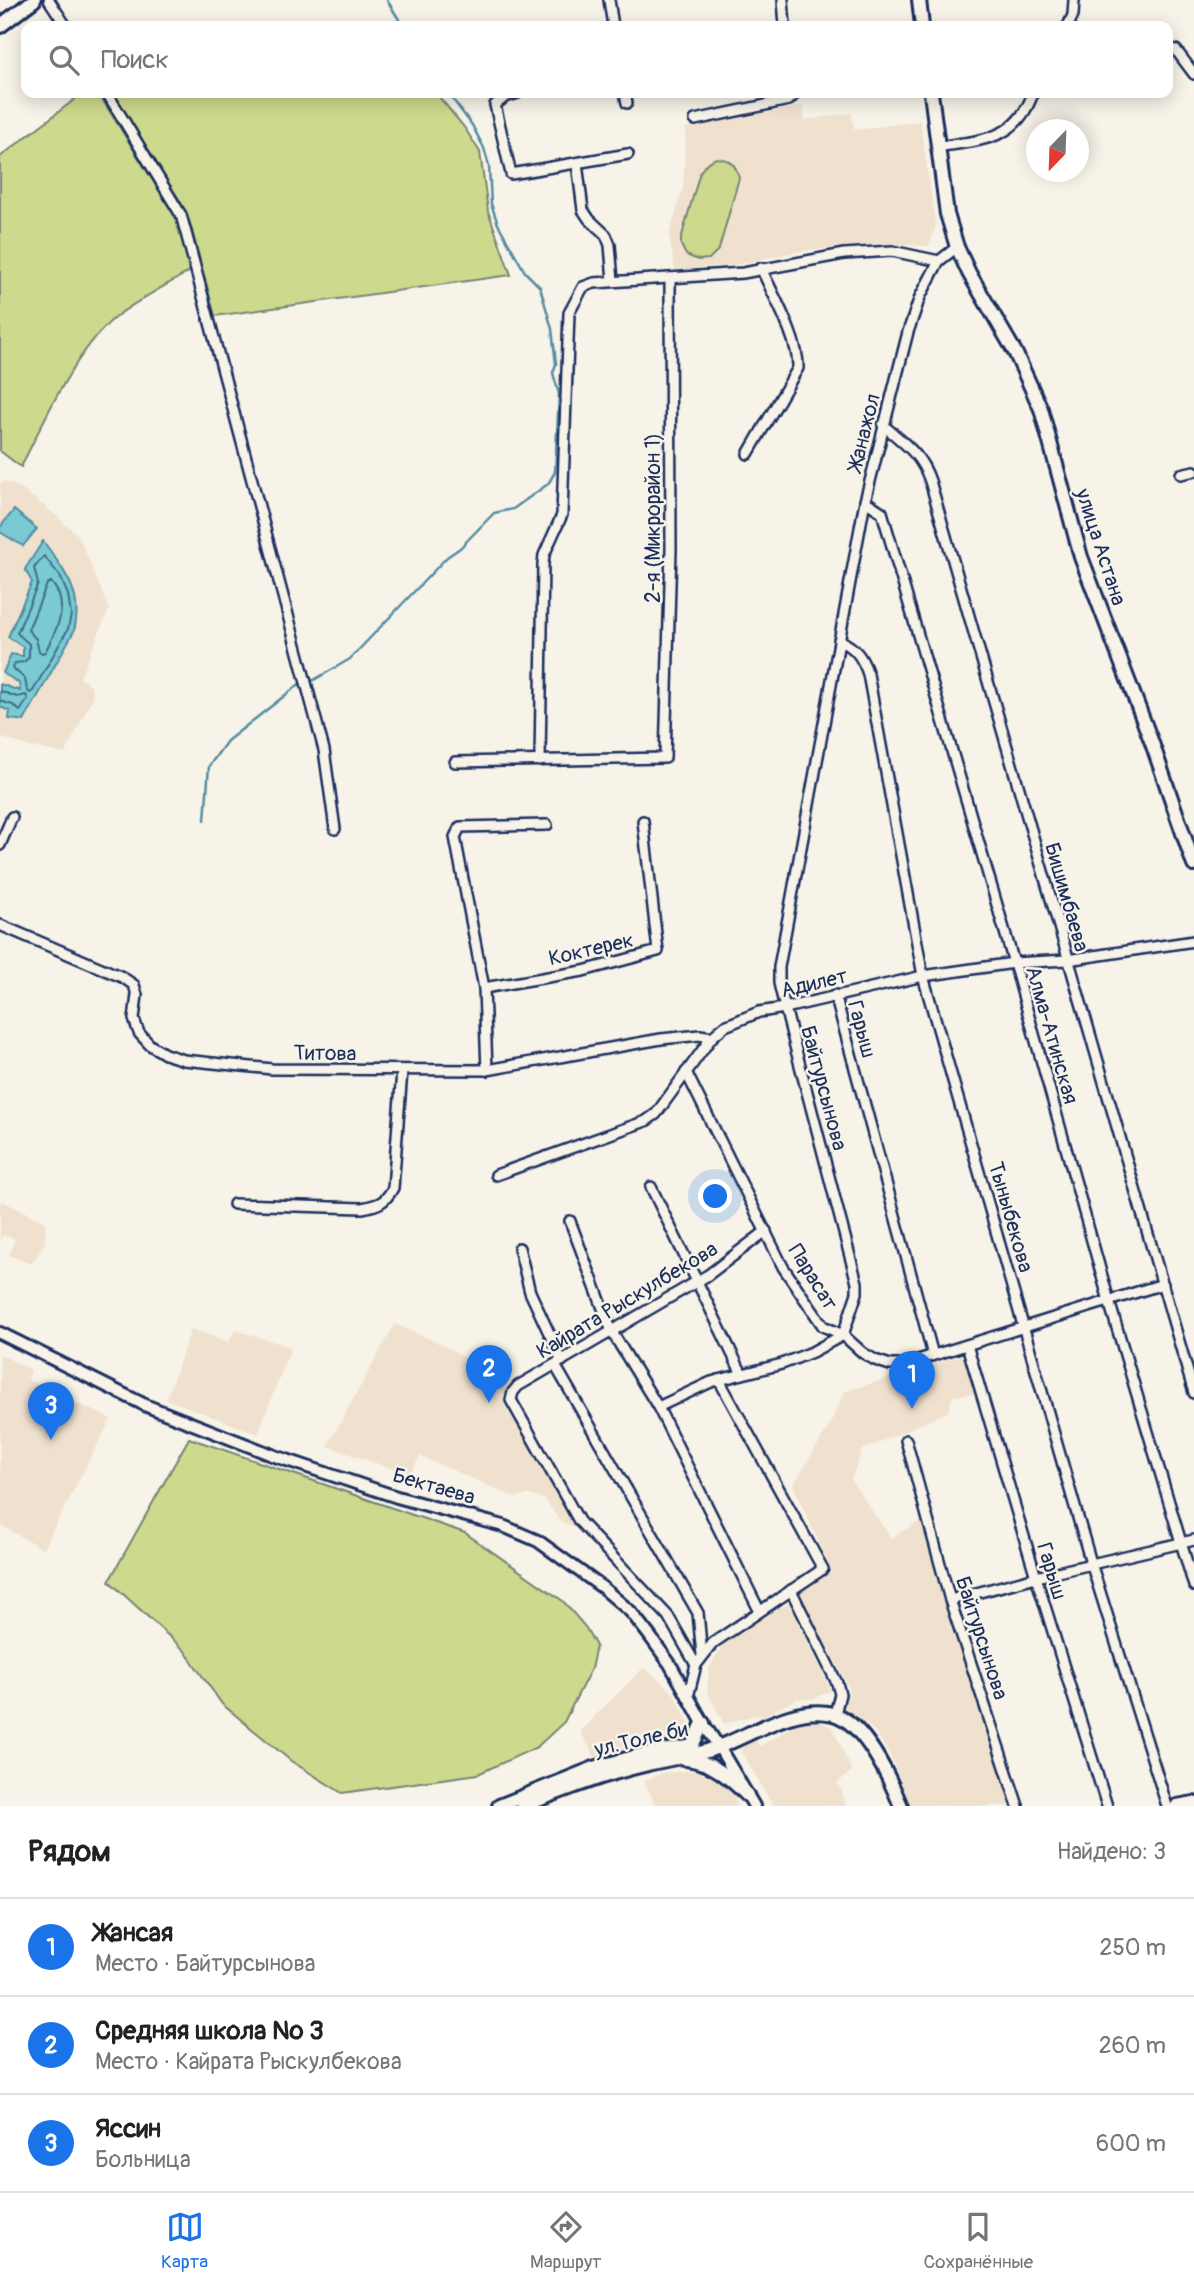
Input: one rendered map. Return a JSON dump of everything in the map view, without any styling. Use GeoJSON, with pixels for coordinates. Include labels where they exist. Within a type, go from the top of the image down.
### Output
{"type":"FeatureCollection","features":[{"type":"Feature","properties":{"kind":"main road"},"geometry":{"type":"LineString","coordinates":[[0,26],[34,0]]}},
{"type":"Feature","properties":{"kind":"main road"},"geometry":{"type":"LineString","coordinates":[[922,0],[922,21]]}},
{"type":"Feature","properties":{"kind":"main road"},"geometry":{"type":"LineString","coordinates":[[922,0],[927,21]]}},
{"type":"Feature","properties":{"kind":"main road","name":"улица Астана"},"geometry":{"type":"LineString","coordinates":[[935,98],[957,247]]}},
{"type":"Feature","properties":{"kind":"main road","name":"улица Астана"},"geometry":{"type":"LineString","coordinates":[[935,98],[947,214],[957,247],[1015,352],[1041,409],[1081,557],[1152,743],[1194,864]]}},
{"type":"Feature","properties":{"kind":"main road"},"geometry":{"type":"LineString","coordinates":[[719,1747],[796,1715],[816,1712],[835,1714],[850,1724],[881,1763],[901,1806]]}},
{"type":"Feature","properties":{"kind":"main road"},"geometry":{"type":"LineString","coordinates":[[692,1746],[703,1723]]}},
{"type":"Feature","properties":{"kind":"main road","name":"ул.Толе би"},"geometry":{"type":"LineString","coordinates":[[499,1806],[594,1768],[692,1746],[719,1747]]}},
{"type":"Feature","properties":{"kind":"main road","name":"ул.Толе би"},"geometry":{"type":"LineString","coordinates":[[523,1806],[597,1778],[719,1747]]}},
{"type":"Feature","properties":{"kind":"main road"},"geometry":{"type":"LineString","coordinates":[[676,1758],[699,1761],[714,1767],[727,1776],[750,1800]]}},
{"type":"Feature","properties":{"kind":"main road"},"geometry":{"type":"LineString","coordinates":[[1177,1806],[1194,1803]]}},
{"type":"Feature","properties":{"kind":"street"},"geometry":{"type":"LineString","coordinates":[[49,0],[63,21]]}},
{"type":"Feature","properties":{"kind":"street"},"geometry":{"type":"LineString","coordinates":[[609,0],[612,21]]}},
{"type":"Feature","properties":{"kind":"street"},"geometry":{"type":"LineString","coordinates":[[783,0],[785,21]]}},
{"type":"Feature","properties":{"kind":"street"},"geometry":{"type":"LineString","coordinates":[[1070,21],[1074,0]]}},
{"type":"Feature","properties":{"kind":"street"},"geometry":{"type":"LineString","coordinates":[[1173,49],[1194,74]]}},
{"type":"Feature","properties":{"kind":"street"},"geometry":{"type":"LineString","coordinates":[[110,98],[181,215],[324,750],[335,828]]}},
{"type":"Feature","properties":{"kind":"street"},"geometry":{"type":"LineString","coordinates":[[504,98],[495,105],[511,174],[628,153]]}},
{"type":"Feature","properties":{"kind":"street"},"geometry":{"type":"LineString","coordinates":[[695,120],[791,98]]}},
{"type":"Feature","properties":{"kind":"street"},"geometry":{"type":"LineString","coordinates":[[943,146],[987,140],[1009,129],[1023,117],[1031,98]]}},
{"type":"Feature","properties":{"kind":"street"},"geometry":{"type":"LineString","coordinates":[[577,163],[583,210],[606,235],[611,245],[613,281]]}},
{"type":"Feature","properties":{"kind":"street","name":"Жанажол"},"geometry":{"type":"LineString","coordinates":[[839,640],[883,425],[908,332],[920,298],[939,261],[957,247]]}},
{"type":"Feature","properties":{"kind":"street"},"geometry":{"type":"LineString","coordinates":[[455,762],[540,761],[543,564],[544,555],[562,515],[569,313],[583,287],[613,281],[743,273],[844,254],[892,251],[939,261]]}},
{"type":"Feature","properties":{"kind":"street"},"geometry":{"type":"LineString","coordinates":[[748,454],[798,368],[794,342],[761,268]]}},
{"type":"Feature","properties":{"kind":"street","name":"2-я (Микрорайон 1)"},"geometry":{"type":"LineString","coordinates":[[540,761],[665,758],[671,550],[670,278]]}},
{"type":"Feature","properties":{"kind":"street","name":"Бишимбаева"},"geometry":{"type":"LineString","coordinates":[[883,425],[925,465],[1194,1393]]}},
{"type":"Feature","properties":{"kind":"street"},"geometry":{"type":"LineString","coordinates":[[1181,474],[1194,471]]}},
{"type":"Feature","properties":{"kind":"street","name":"Алма-Атинская"},"geometry":{"type":"LineString","coordinates":[[866,501],[882,512],[1014,963],[1109,1301],[1194,1586]]}},
{"type":"Feature","properties":{"kind":"street","name":"Тыныбекова"},"geometry":{"type":"LineString","coordinates":[[839,640],[851,646],[862,657],[867,674],[923,976],[1091,1563],[1167,1806]]}},
{"type":"Feature","properties":{"kind":"street","name":"Байтурсынова"},"geometry":{"type":"LineString","coordinates":[[839,640],[779,967],[779,983],[857,1283],[857,1293],[843,1335]]}},
{"type":"Feature","properties":{"kind":"street"},"geometry":{"type":"LineString","coordinates":[[0,845],[12,817]]}},
{"type":"Feature","properties":{"kind":"street","name":"Коктерек"},"geometry":{"type":"LineString","coordinates":[[484,988],[583,971],[658,951],[643,821]]}},
{"type":"Feature","properties":{"kind":"street"},"geometry":{"type":"LineString","coordinates":[[487,1070],[484,988],[455,837],[460,827],[547,825]]}},
{"type":"Feature","properties":{"kind":"street","name":"Титова"},"geometry":{"type":"LineString","coordinates":[[0,925],[122,977],[134,985],[137,995],[134,1019],[139,1033],[150,1045],[170,1057],[184,1060],[272,1069],[487,1070],[661,1039],[700,1035],[712,1037]]}},
{"type":"Feature","properties":{"kind":"street","name":"Адилет"},"geometry":{"type":"LineString","coordinates":[[496,1175],[646,1121],[656,1114],[712,1037],[725,1026],[759,1012],[923,976],[1014,963],[1068,960],[1194,941]]}},
{"type":"Feature","properties":{"kind":"street","name":"Гарыш"},"geometry":{"type":"LineString","coordinates":[[835,996],[933,1355]]}},
{"type":"Feature","properties":{"kind":"street"},"geometry":{"type":"LineString","coordinates":[[233,1203],[362,1208],[379,1205],[387,1199],[393,1188],[402,1071]]}},
{"type":"Feature","properties":{"kind":"street","name":"Парасат"},"geometry":{"type":"LineString","coordinates":[[687,1072],[783,1267],[823,1326],[843,1335],[863,1353],[890,1365],[902,1365],[1163,1284]]}},
{"type":"Feature","properties":{"kind":"street"},"geometry":{"type":"LineString","coordinates":[[651,1187],[743,1374]]}},
{"type":"Feature","properties":{"kind":"street"},"geometry":{"type":"LineString","coordinates":[[570,1221],[612,1332],[658,1407],[760,1610]]}},
{"type":"Feature","properties":{"kind":"street","name":"Кайрата Рыскулбекова"},"geometry":{"type":"LineString","coordinates":[[696,1665],[668,1616],[579,1521],[511,1401],[518,1386],[697,1282],[766,1231]]}},
{"type":"Feature","properties":{"kind":"street"},"geometry":{"type":"LineString","coordinates":[[519,1248],[530,1292],[558,1363],[698,1613],[702,1656]]}},
{"type":"Feature","properties":{"kind":"street","name":"Бектаева"},"geometry":{"type":"LineString","coordinates":[[0,1333],[147,1406],[275,1456],[397,1497],[503,1526],[538,1541],[631,1612],[670,1664],[750,1800]]}},
{"type":"Feature","properties":{"kind":"street"},"geometry":{"type":"LineString","coordinates":[[658,1407],[719,1380],[782,1364],[843,1335]]}},
{"type":"Feature","properties":{"kind":"street","name":"Гарыш"},"geometry":{"type":"LineString","coordinates":[[967,1345],[1035,1577],[1107,1806]]}},
{"type":"Feature","properties":{"kind":"street"},"geometry":{"type":"LineString","coordinates":[[688,1698],[696,1665],[712,1643],[823,1569],[719,1380]]}},
{"type":"Feature","properties":{"kind":"street","name":"Байтурсынова"},"geometry":{"type":"LineString","coordinates":[[906,1440],[950,1600],[1017,1806]]}},
{"type":"Feature","properties":{"kind":"street"},"geometry":{"type":"LineString","coordinates":[[950,1600],[1091,1563],[1194,1540]]}},
{"type":"Feature","properties":{"kind":"street"},"geometry":{"type":"LineString","coordinates":[[791,1590],[841,1694],[835,1714]]}},
{"type":"Feature","properties":{"kind":"shaded area"},"geometry":{"type":"Polygon","coordinates":[[[803,106],[805,120],[851,113],[855,130],[920,121],[936,226],[929,246],[874,244],[801,251],[734,265],[675,270],[669,236],[683,188],[686,128],[803,106]]]}},
{"type":"Feature","properties":{"kind":"shaded area"},"geometry":{"type":"Polygon","coordinates":[[[6,482],[18,487],[46,507],[79,536],[109,609],[80,678],[91,686],[93,697],[65,754],[0,737],[0,483],[6,482]]]}},
{"type":"Feature","properties":{"kind":"shaded area"},"geometry":{"type":"Polygon","coordinates":[[[2,1201],[45,1222],[45,1243],[31,1264],[9,1255],[15,1239],[3,1235],[0,1241],[2,1201]]]}},
{"type":"Feature","properties":{"kind":"shaded area"},"geometry":{"type":"Polygon","coordinates":[[[395,1324],[441,1344],[507,1384],[504,1400],[577,1528],[561,1522],[544,1499],[528,1495],[516,1498],[420,1456],[410,1475],[327,1446],[395,1324]]]}},
{"type":"Feature","properties":{"kind":"shaded area"},"geometry":{"type":"Polygon","coordinates":[[[191,1329],[229,1342],[235,1330],[291,1347],[258,1434],[166,1399],[191,1329]]]}},
{"type":"Feature","properties":{"kind":"shaded area"},"geometry":{"type":"Polygon","coordinates":[[[0,1354],[31,1370],[28,1380],[111,1419],[43,1549],[0,1525],[0,1354]]]}},
{"type":"Feature","properties":{"kind":"shaded area"},"geometry":{"type":"Polygon","coordinates":[[[962,1355],[976,1393],[953,1396],[948,1412],[862,1450],[851,1480],[891,1538],[924,1519],[953,1626],[1011,1806],[911,1806],[892,1759],[874,1730],[843,1707],[849,1688],[799,1592],[832,1572],[793,1485],[829,1426],[844,1392],[962,1355]]]}},
{"type":"Feature","properties":{"kind":"shaded area"},"geometry":{"type":"Polygon","coordinates":[[[789,1603],[831,1690],[813,1699],[798,1698],[763,1717],[755,1715],[724,1724],[707,1691],[709,1668],[728,1637],[789,1603]]]}},
{"type":"Feature","properties":{"kind":"shaded area"},"geometry":{"type":"Polygon","coordinates":[[[644,1667],[673,1692],[691,1726],[685,1739],[596,1759],[580,1731],[644,1667]]]}},
{"type":"Feature","properties":{"kind":"shaded area"},"geometry":{"type":"Polygon","coordinates":[[[818,1721],[833,1728],[852,1771],[837,1783],[846,1806],[773,1806],[740,1749],[755,1740],[760,1746],[799,1722],[818,1721]]]}},
{"type":"Feature","properties":{"kind":"shaded area"},"geometry":{"type":"Polygon","coordinates":[[[695,1770],[725,1785],[734,1795],[738,1806],[656,1806],[644,1781],[662,1773],[695,1770]]]}},
{"type":"Feature","properties":{"kind":"green space"},"geometry":{"type":"Polygon","coordinates":[[[77,98],[101,98],[176,217],[192,270],[127,309],[103,329],[63,385],[21,467],[0,451],[0,157],[77,98]]]}},
{"type":"Feature","properties":{"kind":"green space"},"geometry":{"type":"Polygon","coordinates":[[[115,98],[440,98],[480,152],[488,211],[511,275],[215,316],[190,223],[180,201],[115,98]]]}},
{"type":"Feature","properties":{"kind":"green space"},"geometry":{"type":"Polygon","coordinates":[[[716,158],[732,163],[739,178],[719,249],[709,259],[698,260],[686,255],[681,239],[700,172],[707,163],[716,158]]]}},
{"type":"Feature","properties":{"kind":"green space"},"geometry":{"type":"Polygon","coordinates":[[[189,1438],[465,1533],[563,1601],[586,1628],[596,1646],[591,1669],[564,1722],[537,1747],[478,1774],[342,1793],[291,1761],[222,1704],[184,1650],[109,1581],[189,1438]]]}},
{"type":"Feature","properties":{"kind":"water"},"geometry":{"type":"Polygon","coordinates":[[[14,510],[37,529],[23,546],[0,532],[0,527],[14,510]]]}},
{"type":"Feature","properties":{"kind":"water"},"geometry":{"type":"Polygon","coordinates":[[[43,541],[65,572],[74,593],[74,631],[24,721],[9,719],[10,711],[0,707],[0,684],[20,691],[19,683],[3,673],[11,654],[23,656],[23,647],[8,637],[32,582],[25,569],[43,541]]]}},
{"type":"Feature","properties":{"kind":"waterway"},"geometry":{"type":"LineString","coordinates":[[387,0],[400,21]]}},
{"type":"Feature","properties":{"kind":"waterway"},"geometry":{"type":"LineString","coordinates":[[308,681],[350,659],[447,557],[460,548],[494,513],[513,509],[548,484],[555,472],[559,394],[553,373],[556,364],[552,329],[540,287],[525,272],[498,224],[491,204],[489,166],[484,148],[472,125],[452,98]]}},
{"type":"Feature","properties":{"kind":"waterway"},"geometry":{"type":"LineString","coordinates":[[205,820],[209,766],[227,741],[302,682]]}},
{"type":"Feature","properties":{"kind":"place","name":"Средняя школа № 3"},"geometry":{"type":"Point","coordinates":[489,1403]}},
{"type":"Feature","properties":{"kind":"place","name":"Жансая"},"geometry":{"type":"Point","coordinates":[912,1409]}},
{"type":"Feature","properties":{"kind":"place","name":"Яссин"},"geometry":{"type":"Point","coordinates":[51,1440]}}]}
